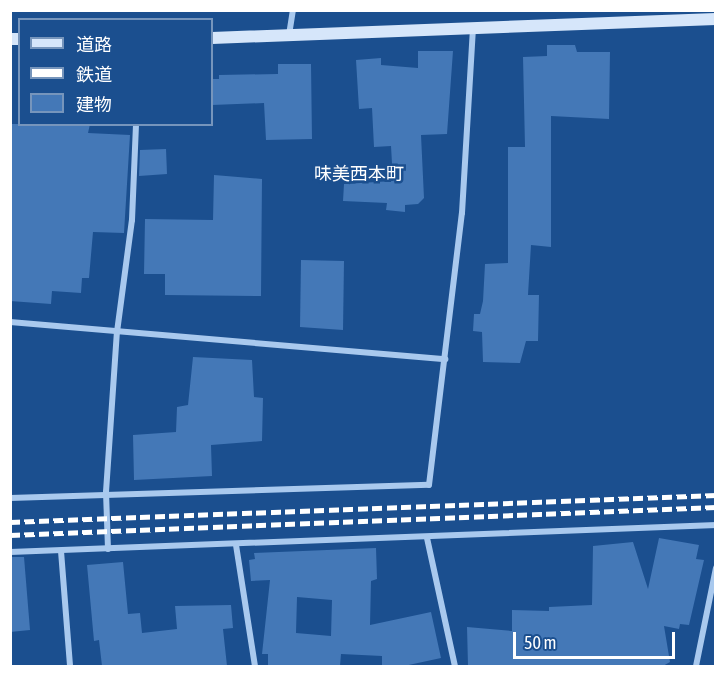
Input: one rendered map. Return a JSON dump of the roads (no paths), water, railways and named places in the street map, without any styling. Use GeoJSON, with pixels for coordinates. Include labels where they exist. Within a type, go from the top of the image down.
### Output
{"type":"FeatureCollection","features":[{"type":"Feature","properties":{"kind":"main road"},"geometry":{"type":"LineString","coordinates":[[213,38],[716,19]]}},
{"type":"Feature","properties":{"kind":"street"},"geometry":{"type":"LineString","coordinates":[[289,35],[293,10]]}},
{"type":"Feature","properties":{"kind":"street"},"geometry":{"type":"LineString","coordinates":[[10,498],[106,492],[429,486],[462,213],[473,29]]}},
{"type":"Feature","properties":{"kind":"street"},"geometry":{"type":"LineString","coordinates":[[108,549],[106,492],[117,332],[132,220],[136,126]]}},
{"type":"Feature","properties":{"kind":"street"},"geometry":{"type":"LineString","coordinates":[[10,322],[445,359]]}},
{"type":"Feature","properties":{"kind":"street"},"geometry":{"type":"LineString","coordinates":[[10,552],[427,538],[716,525]]}},
{"type":"Feature","properties":{"kind":"street"},"geometry":{"type":"LineString","coordinates":[[427,538],[454,666]]}},
{"type":"Feature","properties":{"kind":"street"},"geometry":{"type":"LineString","coordinates":[[236,545],[255,666]]}},
{"type":"Feature","properties":{"kind":"street"},"geometry":{"type":"LineString","coordinates":[[61,551],[70,666]]}},
{"type":"Feature","properties":{"kind":"street"},"geometry":{"type":"LineString","coordinates":[[696,666],[716,568]]}},
{"type":"Feature","properties":{"kind":"railway"},"geometry":{"type":"LineString","coordinates":[[10,522],[716,495]]}},
{"type":"Feature","properties":{"kind":"railway"},"geometry":{"type":"LineString","coordinates":[[10,535],[716,507]]}},
{"type":"Feature","properties":{"kind":"district","name":"味美西本町"},"geometry":{"type":"Point","coordinates":[359,174]}}]}
